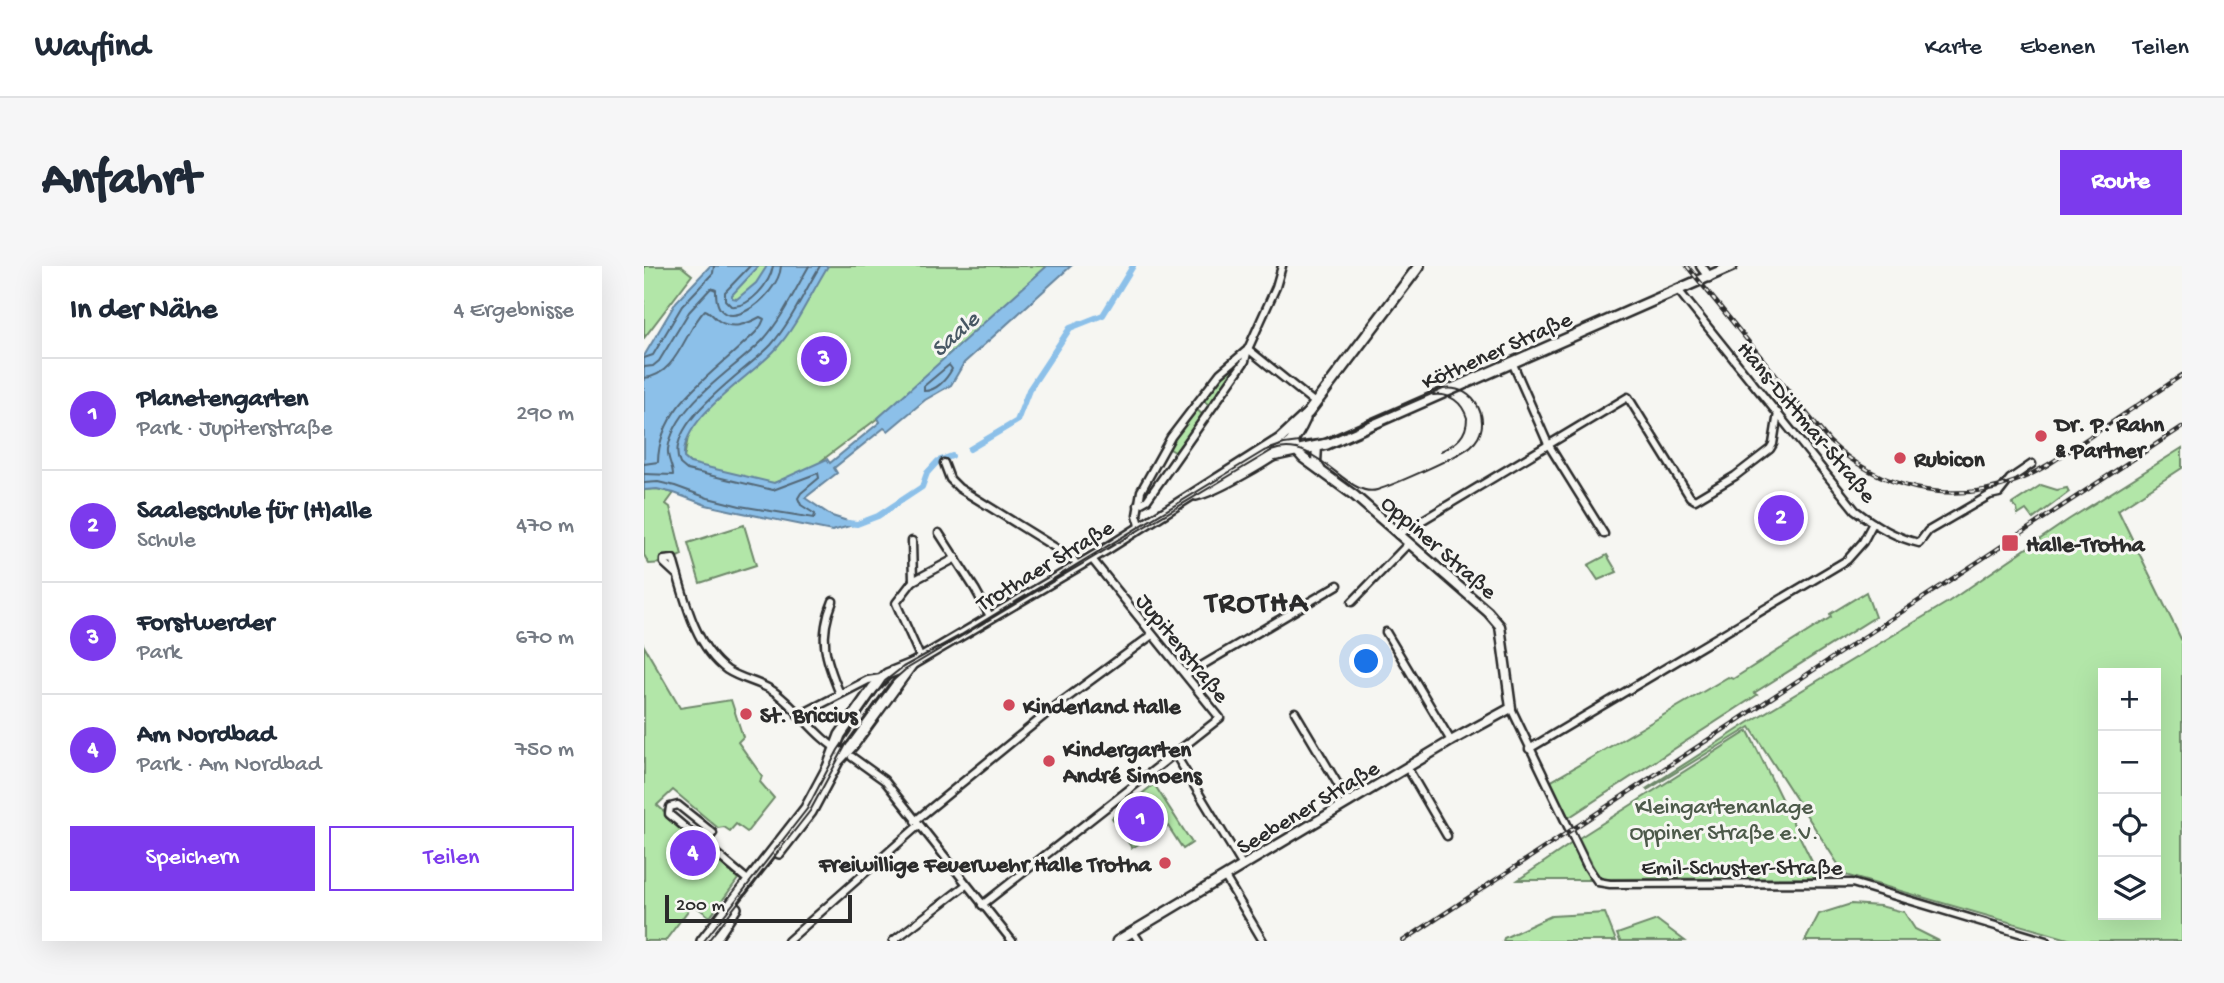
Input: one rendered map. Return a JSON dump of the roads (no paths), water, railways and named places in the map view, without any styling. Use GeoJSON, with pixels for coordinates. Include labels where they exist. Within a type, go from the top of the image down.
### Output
{"type":"FeatureCollection","features":[{"type":"Feature","properties":{"kind":"main road","name":"Trothaer Straße"},"geometry":{"type":"LineString","coordinates":[[702,941],[806,808],[828,767],[840,735],[881,678],[917,662],[991,618],[1141,528],[1273,444],[1308,413],[1419,266]]}},
{"type":"Feature","properties":{"kind":"main road","name":"Köthener Straße"},"geometry":{"type":"LineString","coordinates":[[1272,456],[1294,445],[1317,446],[1436,397],[1732,266]]}},
{"type":"Feature","properties":{"kind":"main road","name":"Trothaer Straße"},"geometry":{"type":"LineString","coordinates":[[1294,445],[1308,413]]}},
{"type":"Feature","properties":{"kind":"main road","name":"Trothaer Straße"},"geometry":{"type":"LineString","coordinates":[[1194,495],[1218,487],[1272,456]]}},
{"type":"Feature","properties":{"kind":"main road","name":"Trothaer Straße"},"geometry":{"type":"LineString","coordinates":[[714,941],[811,812],[838,761],[849,756],[917,662]]}},
{"type":"Feature","properties":{"kind":"street"},"geometry":{"type":"LineString","coordinates":[[1138,505],[1147,500],[1245,361],[1282,266]]}},
{"type":"Feature","properties":{"kind":"street"},"geometry":{"type":"LineString","coordinates":[[1701,266],[1709,276]]}},
{"type":"Feature","properties":{"kind":"street","name":"Hans-Dittmar-Straße"},"geometry":{"type":"LineString","coordinates":[[1678,290],[1855,510],[1873,523],[1919,542],[1927,531],[1990,495],[1999,493],[2010,480],[2032,464]]}},
{"type":"Feature","properties":{"kind":"street"},"geometry":{"type":"LineString","coordinates":[[1141,528],[1137,515],[1140,491],[1165,448],[1220,373],[1248,349]]}},
{"type":"Feature","properties":{"kind":"street"},"geometry":{"type":"LineString","coordinates":[[1248,349],[1315,404]]}},
{"type":"Feature","properties":{"kind":"street"},"geometry":{"type":"LineString","coordinates":[[1232,362],[1240,369]]}},
{"type":"Feature","properties":{"kind":"street"},"geometry":{"type":"LineString","coordinates":[[1512,362],[1548,444],[1604,534]]}},
{"type":"Feature","properties":{"kind":"street"},"geometry":{"type":"LineString","coordinates":[[1398,535],[1629,397],[1690,497],[1695,500],[1735,476],[1770,449],[1778,413]]}},
{"type":"Feature","properties":{"kind":"street"},"geometry":{"type":"LineString","coordinates":[[1197,401],[1210,412]]}},
{"type":"Feature","properties":{"kind":"street"},"geometry":{"type":"LineString","coordinates":[[1294,445],[1295,425]]}},
{"type":"Feature","properties":{"kind":"street","name":"Oppiner Straße"},"geometry":{"type":"LineString","coordinates":[[1294,445],[1303,458],[1353,495],[1488,612],[1500,626],[1511,709]]}},
{"type":"Feature","properties":{"kind":"street"},"geometry":{"type":"LineString","coordinates":[[1317,446],[1316,463],[1321,471]]}},
{"type":"Feature","properties":{"kind":"street"},"geometry":{"type":"LineString","coordinates":[[1165,448],[1177,457]]}},
{"type":"Feature","properties":{"kind":"street"},"geometry":{"type":"LineString","coordinates":[[944,463],[950,479],[958,488],[1072,558],[1078,566]]}},
{"type":"Feature","properties":{"kind":"street"},"geometry":{"type":"LineString","coordinates":[[1511,709],[1530,750],[1847,560],[1863,542],[1873,523]]}},
{"type":"Feature","properties":{"kind":"street"},"geometry":{"type":"LineString","coordinates":[[939,533],[991,618]]}},
{"type":"Feature","properties":{"kind":"street"},"geometry":{"type":"LineString","coordinates":[[912,541],[913,581]]}},
{"type":"Feature","properties":{"kind":"street"},"geometry":{"type":"LineString","coordinates":[[1352,602],[1408,544]]}},
{"type":"Feature","properties":{"kind":"street"},"geometry":{"type":"LineString","coordinates":[[917,662],[896,603],[913,581],[956,558]]}},
{"type":"Feature","properties":{"kind":"street","name":"Jupiterstraße"},"geometry":{"type":"LineString","coordinates":[[982,905],[1220,718],[1091,558]]}},
{"type":"Feature","properties":{"kind":"street"},"geometry":{"type":"LineString","coordinates":[[678,576],[706,650],[728,671],[765,686],[777,694],[834,748],[884,780],[1012,941]]}},
{"type":"Feature","properties":{"kind":"street"},"geometry":{"type":"LineString","coordinates":[[1186,676],[1338,586]]}},
{"type":"Feature","properties":{"kind":"street"},"geometry":{"type":"LineString","coordinates":[[833,601],[825,619],[823,644],[841,694]]}},
{"type":"Feature","properties":{"kind":"street"},"geometry":{"type":"LineString","coordinates":[[1386,632],[1451,741]]}},
{"type":"Feature","properties":{"kind":"street"},"geometry":{"type":"LineString","coordinates":[[788,941],[917,823],[1056,706],[1152,635]]}},
{"type":"Feature","properties":{"kind":"street","name":"Trothaer Straße"},"geometry":{"type":"LineString","coordinates":[[798,716],[868,680],[881,678]]}},
{"type":"Feature","properties":{"kind":"street","name":"Seebener Straße"},"geometry":{"type":"LineString","coordinates":[[1117,941],[1451,741],[1511,709]]}},
{"type":"Feature","properties":{"kind":"street"},"geometry":{"type":"LineString","coordinates":[[1295,712],[1349,803]]}},
{"type":"Feature","properties":{"kind":"street","name":"Emil-Schuster-Straße"},"geometry":{"type":"LineString","coordinates":[[1530,750],[1598,882],[1852,883],[2046,941]]}},
{"type":"Feature","properties":{"kind":"street"},"geometry":{"type":"LineString","coordinates":[[1175,754],[1243,866]]}},
{"type":"Feature","properties":{"kind":"street","name":"Seebener Straße"},"geometry":{"type":"LineString","coordinates":[[1408,769],[1447,836]]}},
{"type":"Feature","properties":{"kind":"street"},"geometry":{"type":"LineString","coordinates":[[705,843],[713,833],[678,805],[670,807],[669,814],[750,882]]}},
{"type":"Feature","properties":{"kind":"street","name":"Seebener Straße"},"geometry":{"type":"LineString","coordinates":[[1225,877],[1263,941]]}},
{"type":"Feature","properties":{"kind":"street"},"geometry":{"type":"LineString","coordinates":[[893,941],[966,885]]}},
{"type":"Feature","properties":{"kind":"street"},"geometry":{"type":"LineString","coordinates":[[1133,932],[1139,941]]}},
{"type":"Feature","properties":{"kind":"water"},"geometry":{"type":"Polygon","coordinates":[[[710,266],[759,266],[732,295],[732,298],[737,299],[756,283],[767,266],[828,266],[784,340],[705,413],[693,428],[686,443],[684,458],[690,463],[774,483],[827,459],[830,463],[880,422],[878,418],[1047,266],[1071,266],[964,363],[951,385],[925,400],[888,431],[884,428],[834,468],[837,473],[805,498],[832,516],[857,524],[832,531],[706,505],[657,489],[644,490],[644,356],[676,302],[710,266]]]}},
{"type":"Feature","properties":{"kind":"waterway"},"geometry":{"type":"LineString","coordinates":[[970,449],[1017,421],[1029,390],[1070,328],[1103,315],[1133,266]]}},
{"type":"Feature","properties":{"kind":"waterway"},"geometry":{"type":"LineString","coordinates":[[847,523],[857,524],[878,516],[922,487],[927,473],[938,461],[952,456]]}},
{"type":"Feature","properties":{"kind":"tram line"},"geometry":{"type":"LineString","coordinates":[[704,941],[807,809],[838,750],[885,681],[903,667],[961,635],[1264,451],[1284,444],[1330,438],[1443,389],[1464,392],[1473,399],[1482,417],[1478,437],[1464,451],[1441,463],[1377,490],[1365,490],[1303,451],[1287,448],[1271,451],[905,670],[888,685],[848,741],[810,811],[708,941]]}},
{"type":"Feature","properties":{"kind":"tram line"},"geometry":{"type":"LineString","coordinates":[[1433,395],[1454,400],[1462,407],[1467,418],[1460,439],[1441,451]]}},
{"type":"Feature","properties":{"kind":"railway"},"geometry":{"type":"LineString","coordinates":[[1687,266],[1829,441],[1870,471],[1917,488],[1966,492],[2016,481],[2052,462],[2182,375]]}},
{"type":"Feature","properties":{"kind":"railway"},"geometry":{"type":"LineString","coordinates":[[1403,941],[2182,427]]}},
{"type":"Feature","properties":{"kind":"place","name":"Forstwerder"},"geometry":{"type":"Point","coordinates":[824,359]}},
{"type":"Feature","properties":{"kind":"place","name":"Dr. P. Rahn & Partner"},"geometry":{"type":"Point","coordinates":[2041,436]}},
{"type":"Feature","properties":{"kind":"place","name":"Rubicon"},"geometry":{"type":"Point","coordinates":[1900,458]}},
{"type":"Feature","properties":{"kind":"place","name":"Saaleschule für (H)alle"},"geometry":{"type":"Point","coordinates":[1781,518]}},
{"type":"Feature","properties":{"kind":"place","name":"Halle-Trotha"},"geometry":{"type":"Point","coordinates":[2010,543]}},
{"type":"Feature","properties":{"kind":"place","name":"Kinderland Halle"},"geometry":{"type":"Point","coordinates":[1009,705]}},
{"type":"Feature","properties":{"kind":"place","name":"St. Briccius"},"geometry":{"type":"Point","coordinates":[746,714]}},
{"type":"Feature","properties":{"kind":"place","name":"Kindergarten André Simoens"},"geometry":{"type":"Point","coordinates":[1049,761]}},
{"type":"Feature","properties":{"kind":"place","name":"Planetengarten"},"geometry":{"type":"Point","coordinates":[1141,819]}},
{"type":"Feature","properties":{"kind":"place","name":"Am Nordbad"},"geometry":{"type":"Point","coordinates":[693,853]}},
{"type":"Feature","properties":{"kind":"place","name":"Freiwillige Feuerwehr Halle Trotha"},"geometry":{"type":"Point","coordinates":[1165,863]}},
{"type":"Feature","properties":{"kind":"district","name":"TROTHA"},"geometry":{"type":"Point","coordinates":[1257,601]}},
{"type":"Feature","properties":{"kind":"water label","name":"Saale"},"geometry":{"type":"Point","coordinates":[954,333]}},
{"type":"Feature","properties":{"kind":"park label","name":"Kleingartenanlage Oppiner Straße e.V."},"geometry":{"type":"Point","coordinates":[1724,818]}}]}
